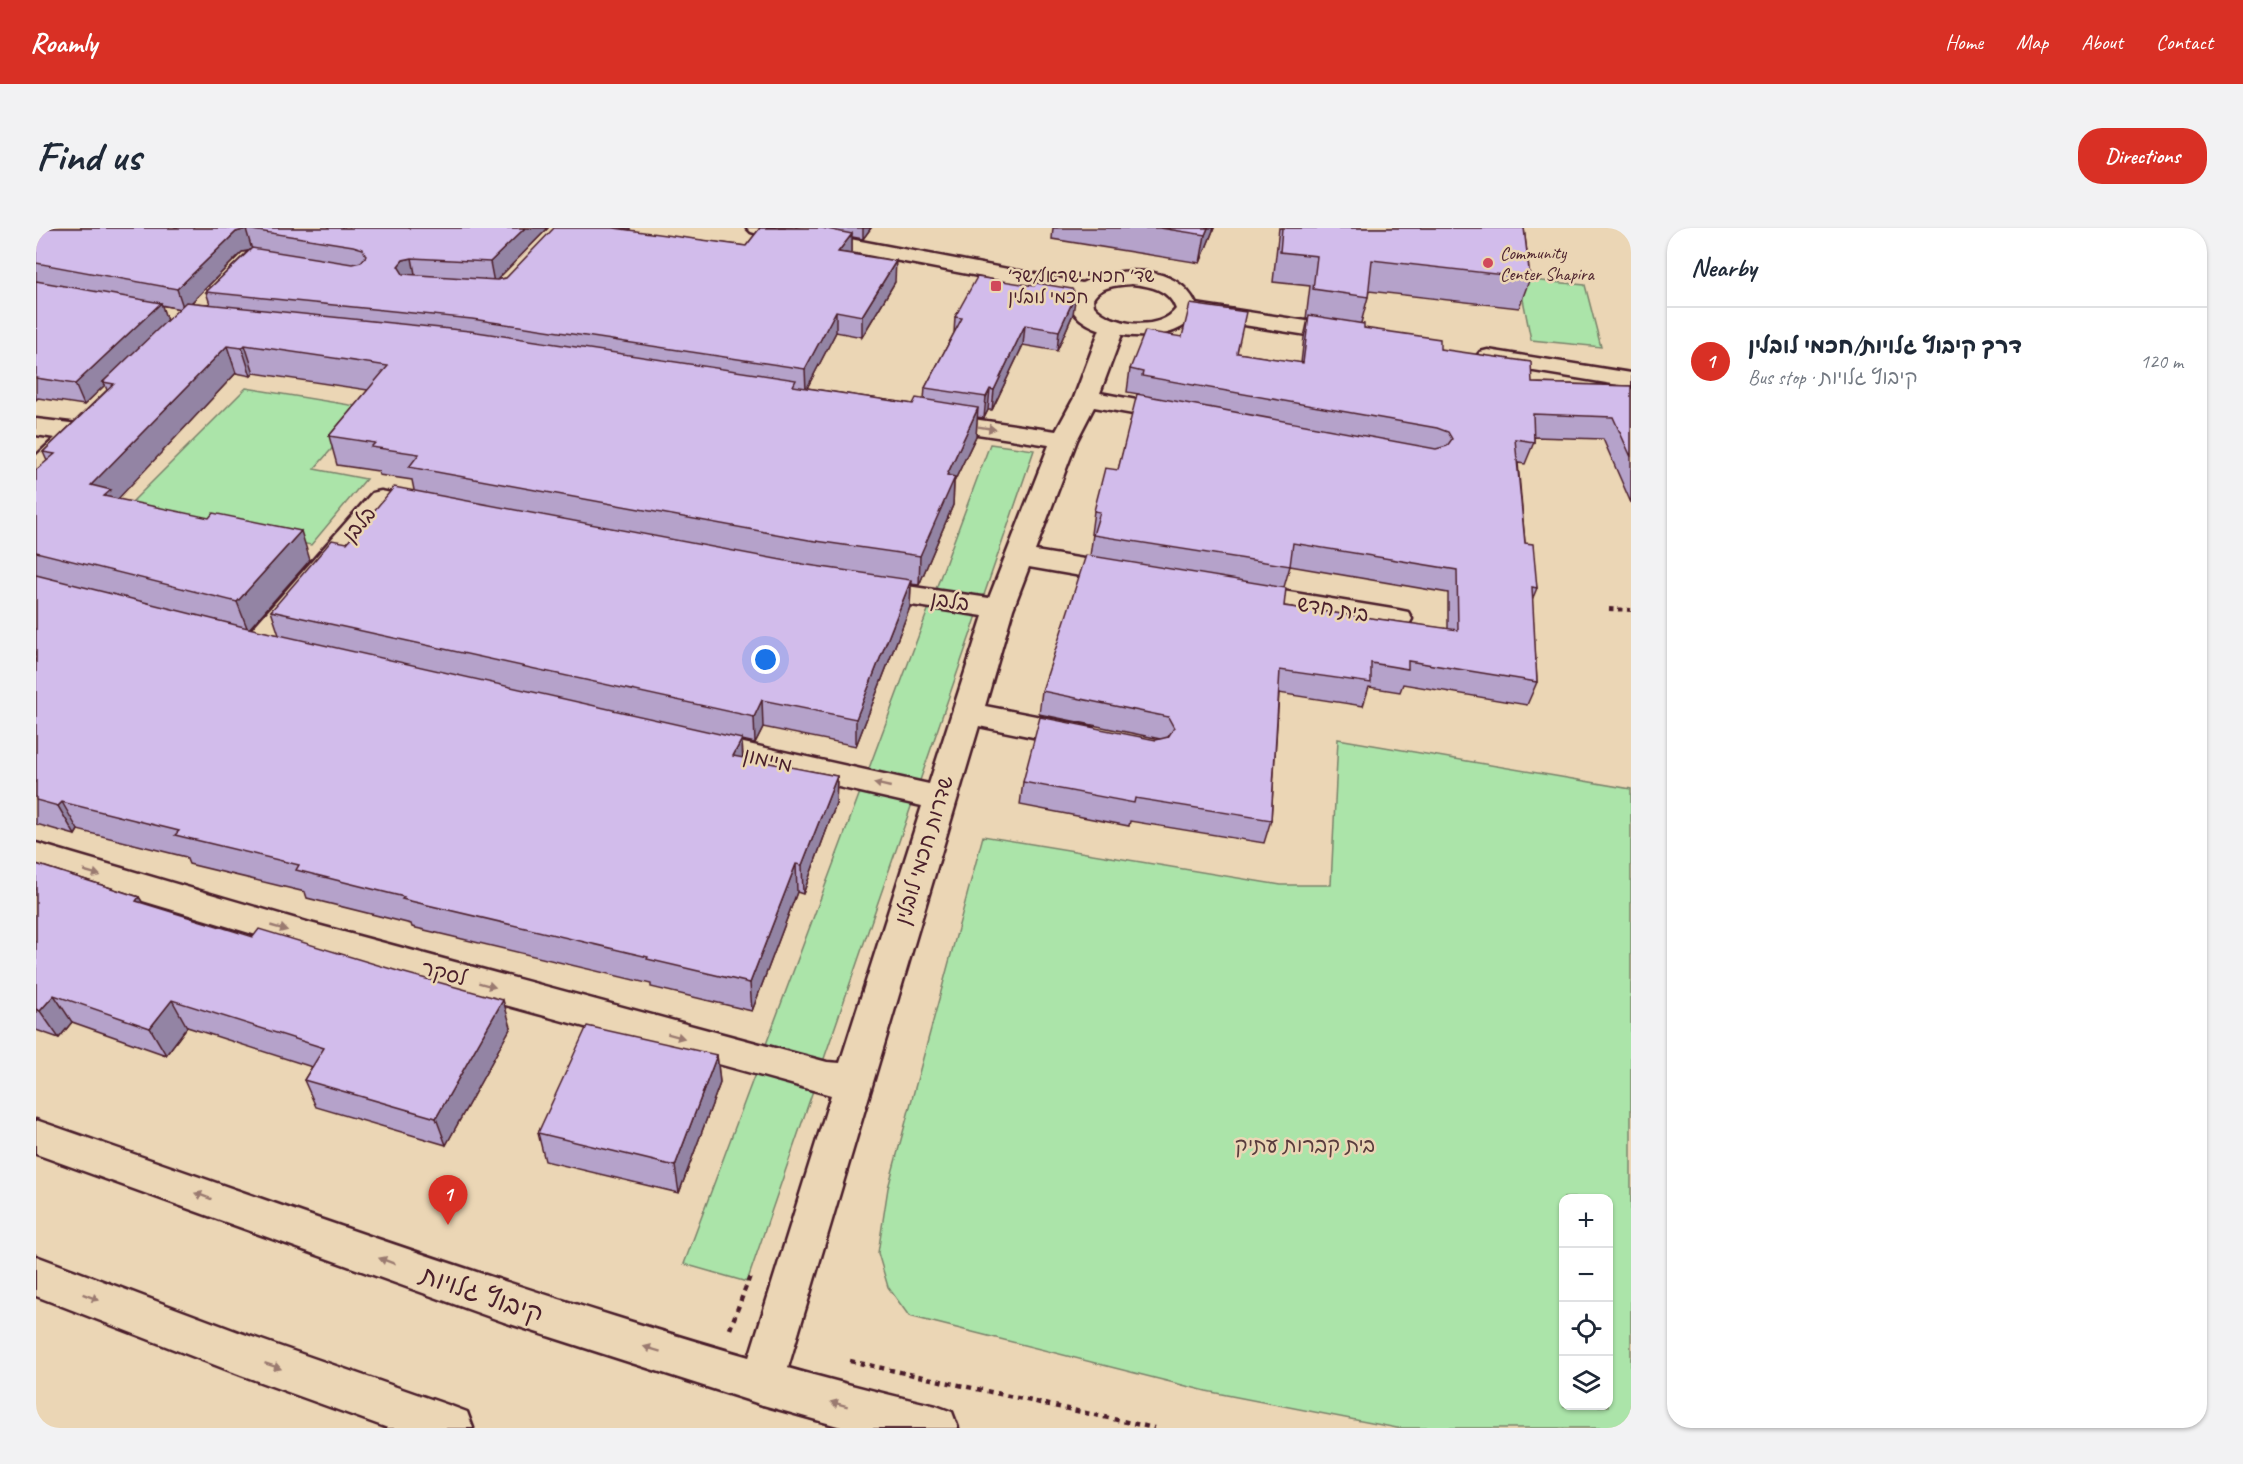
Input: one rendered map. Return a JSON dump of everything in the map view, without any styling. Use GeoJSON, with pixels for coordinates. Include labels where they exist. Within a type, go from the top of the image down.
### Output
{"type":"FeatureCollection","features":[{"type":"Feature","properties":{"kind":"street"},"geometry":{"type":"LineString","coordinates":[[758,228],[1086,290]]}},
{"type":"Feature","properties":{"kind":"street"},"geometry":{"type":"LineString","coordinates":[[1115,278],[1149,279],[1176,291],[1185,300],[1187,309],[1178,321],[1151,330],[1113,326],[1091,315],[1083,307],[1082,298],[1086,290],[1101,281],[1115,278]]}},
{"type":"Feature","properties":{"kind":"street"},"geometry":{"type":"LineString","coordinates":[[36,291],[183,328],[239,325]]}},
{"type":"Feature","properties":{"kind":"street"},"geometry":{"type":"LineString","coordinates":[[183,328],[214,297]]}},
{"type":"Feature","properties":{"kind":"street"},"geometry":{"type":"LineString","coordinates":[[1187,309],[1373,339]]}},
{"type":"Feature","properties":{"kind":"street","name":"שדרות חכמי לובלין"},"geometry":{"type":"LineString","coordinates":[[763,1383],[939,798],[999,609],[1064,440],[1086,398],[1113,326]]}},
{"type":"Feature","properties":{"kind":"street"},"geometry":{"type":"LineString","coordinates":[[1467,354],[1631,380]]}},
{"type":"Feature","properties":{"kind":"street"},"geometry":{"type":"LineString","coordinates":[[1086,398],[1200,419]]}},
{"type":"Feature","properties":{"kind":"street"},"geometry":{"type":"LineString","coordinates":[[911,417],[1064,440]]}},
{"type":"Feature","properties":{"kind":"street"},"geometry":{"type":"LineString","coordinates":[[36,427],[83,425],[36,470]]}},
{"type":"Feature","properties":{"kind":"street","name":"בלבן"},"geometry":{"type":"LineString","coordinates":[[290,652],[243,641],[381,499],[450,512]]}},
{"type":"Feature","properties":{"kind":"street"},"geometry":{"type":"LineString","coordinates":[[1020,557],[1149,578]]}},
{"type":"Feature","properties":{"kind":"street","name":"בלבן"},"geometry":{"type":"LineString","coordinates":[[843,585],[999,609]]}},
{"type":"Feature","properties":{"kind":"street","name":"בית חדש"},"geometry":{"type":"LineString","coordinates":[[1209,588],[1398,619]]}},
{"type":"Feature","properties":{"kind":"street"},"geometry":{"type":"LineString","coordinates":[[966,713],[1105,740]]}},
{"type":"Feature","properties":{"kind":"street","name":"מיימון"},"geometry":{"type":"LineString","coordinates":[[671,738],[939,798]]}},
{"type":"Feature","properties":{"kind":"street","name":"לסקר"},"geometry":{"type":"LineString","coordinates":[[36,856],[310,937],[827,1078],[854,1081]]}},
{"type":"Feature","properties":{"kind":"street","name":"קיבוץ גלויות"},"geometry":{"type":"LineString","coordinates":[[36,1137],[522,1309],[763,1383],[874,1414],[936,1428]]}},
{"type":"Feature","properties":{"kind":"street"},"geometry":{"type":"LineString","coordinates":[[36,1276],[241,1354],[451,1428]]}},
{"type":"Feature","properties":{"kind":"path"},"geometry":{"type":"LineString","coordinates":[[1609,609],[1631,610]]}},
{"type":"Feature","properties":{"kind":"path"},"geometry":{"type":"LineString","coordinates":[[718,1325],[773,1344]]}},
{"type":"Feature","properties":{"kind":"path"},"geometry":{"type":"LineString","coordinates":[[839,1358],[1154,1428]]}},
{"type":"Feature","properties":{"kind":"green space"},"geometry":{"type":"Polygon","coordinates":[[[1519,279],[1585,285],[1601,347],[1531,340],[1519,279]]]}},
{"type":"Feature","properties":{"kind":"green space"},"geometry":{"type":"Polygon","coordinates":[[[246,388],[368,408],[314,469],[366,479],[311,545],[124,510],[246,388]]]}},
{"type":"Feature","properties":{"kind":"green space"},"geometry":{"type":"Polygon","coordinates":[[[990,444],[1034,450],[747,1282],[684,1264],[990,444]]]}},
{"type":"Feature","properties":{"kind":"green space","name":"בית קברות עתיק"},"geometry":{"type":"Polygon","coordinates":[[[1338,739],[1631,789],[1631,1428],[1397,1428],[1206,1391],[909,1316],[888,1287],[878,1253],[888,1188],[983,836],[1281,885],[1331,885],[1338,739]]]}},
{"type":"Feature","properties":{"kind":"building"},"geometry":{"type":"Polygon","coordinates":[[[36,228],[525,228],[490,262],[412,258],[403,260],[398,266],[403,274],[497,280],[506,278],[554,228],[614,228],[746,246],[760,228],[822,228],[852,234],[838,252],[896,261],[862,316],[836,311],[805,369],[472,319],[206,292],[252,248],[352,264],[361,262],[366,256],[363,249],[353,246],[246,229],[236,232],[177,289],[36,263],[36,228]]]}},
{"type":"Feature","properties":{"kind":"building"},"geometry":{"type":"Polygon","coordinates":[[[1160,228],[1208,228],[1205,235],[1160,228]]]}},
{"type":"Feature","properties":{"kind":"building"},"geometry":{"type":"Polygon","coordinates":[[[1282,228],[1524,228],[1530,278],[1372,260],[1368,297],[1313,289],[1317,256],[1280,252],[1282,228]]]}},
{"type":"Feature","properties":{"kind":"building"},"geometry":{"type":"Polygon","coordinates":[[[977,277],[1072,289],[1076,294],[1059,331],[1025,325],[994,390],[990,389],[986,397],[925,388],[962,318],[955,317],[977,277]]]}},
{"type":"Feature","properties":{"kind":"building"},"geometry":{"type":"Polygon","coordinates":[[[36,281],[161,303],[75,384],[36,378],[36,281]]]}},
{"type":"Feature","properties":{"kind":"building"},"geometry":{"type":"Polygon","coordinates":[[[186,302],[470,331],[796,380],[793,386],[913,404],[916,398],[978,408],[947,475],[955,477],[920,556],[809,540],[409,467],[419,454],[371,447],[375,443],[329,436],[388,366],[245,345],[242,348],[227,346],[91,485],[111,490],[104,496],[209,518],[213,513],[301,531],[237,602],[36,552],[36,470],[55,454],[43,452],[114,384],[103,382],[186,302]]]}},
{"type":"Feature","properties":{"kind":"building"},"geometry":{"type":"Polygon","coordinates":[[[1190,304],[1246,312],[1237,353],[1303,363],[1309,315],[1364,324],[1364,328],[1440,339],[1440,349],[1531,362],[1532,383],[1631,386],[1631,457],[1613,417],[1533,414],[1534,442],[1515,439],[1525,543],[1533,544],[1537,588],[1532,587],[1537,682],[1408,661],[1408,669],[1371,663],[1371,683],[1280,670],[1271,820],[1135,798],[1134,803],[1023,782],[1040,717],[1156,740],[1168,737],[1174,728],[1168,717],[1042,691],[1086,555],[1286,588],[1284,606],[1458,630],[1457,570],[1293,543],[1290,566],[1093,535],[1100,512],[1094,511],[1105,468],[1118,470],[1137,394],[1436,449],[1447,446],[1452,439],[1448,432],[1437,428],[1142,376],[1143,372],[1130,369],[1145,331],[1182,337],[1190,304]]]}},
{"type":"Feature","properties":{"kind":"building"},"geometry":{"type":"Polygon","coordinates":[[[394,487],[808,565],[911,580],[856,719],[762,700],[754,717],[271,611],[332,540],[347,543],[394,487]]]}},
{"type":"Feature","properties":{"kind":"building"},"geometry":{"type":"Polygon","coordinates":[[[36,575],[244,627],[742,739],[733,756],[837,776],[802,865],[796,864],[750,983],[402,899],[404,897],[296,870],[299,865],[175,835],[179,831],[62,802],[58,806],[36,800],[36,575]]]}},
{"type":"Feature","properties":{"kind":"building"},"geometry":{"type":"Polygon","coordinates":[[[36,864],[139,897],[136,901],[253,937],[259,929],[503,1000],[436,1118],[304,1080],[324,1048],[172,1000],[150,1028],[54,995],[40,1011],[36,1009],[36,864]]]}},
{"type":"Feature","properties":{"kind":"building"},"geometry":{"type":"Polygon","coordinates":[[[587,1026],[717,1055],[675,1166],[538,1133],[587,1026]]]}},
{"type":"Feature","properties":{"kind":"place","name":"Community Center Shapira"},"geometry":{"type":"Point","coordinates":[1488,263]}},
{"type":"Feature","properties":{"kind":"place","name":"שד׳ חכמי ישראל/שד׳ חכמי לובלין"},"geometry":{"type":"Point","coordinates":[996,286]}},
{"type":"Feature","properties":{"kind":"place","name":"דרך קיבוץ גלויות/חכמי לובלין"},"geometry":{"type":"Point","coordinates":[448,1225]}}]}
